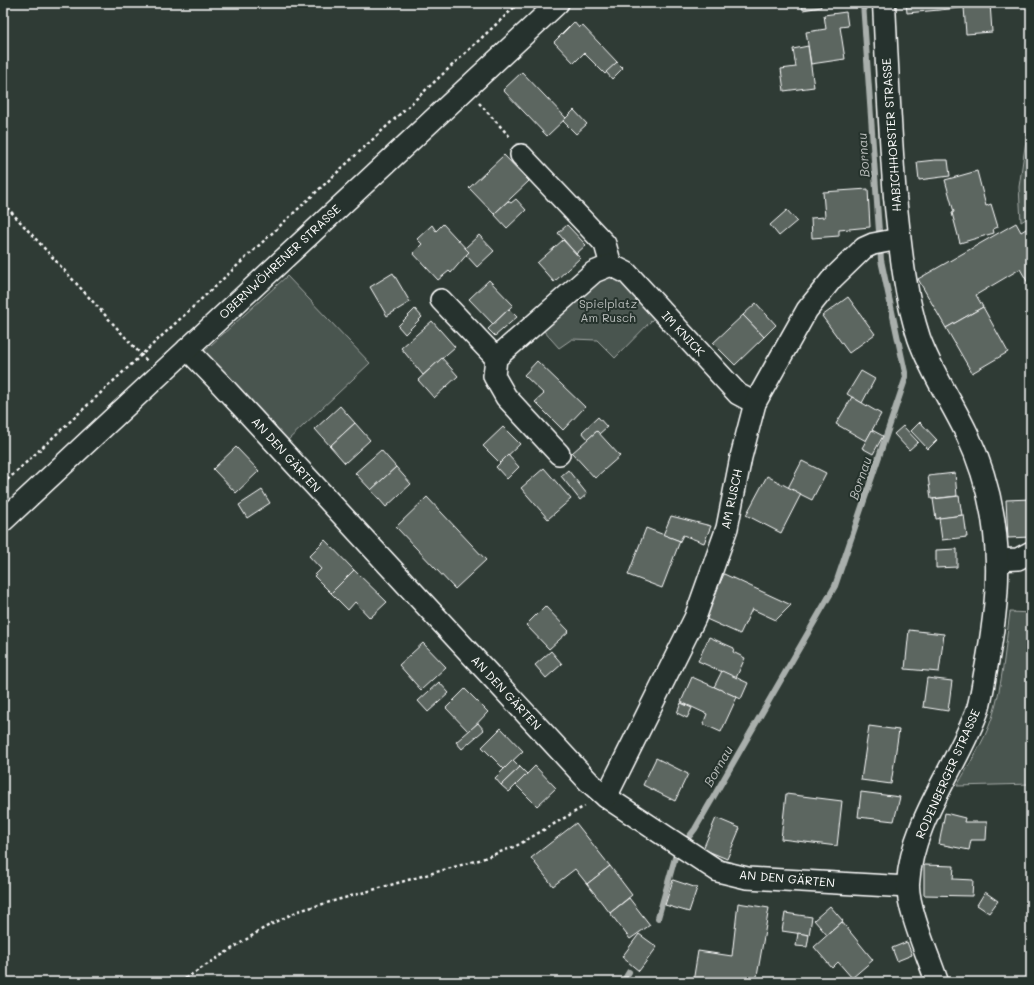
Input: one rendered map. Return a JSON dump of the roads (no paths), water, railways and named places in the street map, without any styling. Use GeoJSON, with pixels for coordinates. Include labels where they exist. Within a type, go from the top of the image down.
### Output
{"type":"FeatureCollection","features":[{"type":"Feature","properties":{"kind":"main road","name":"HABICHHORSTER STRASSE"},"geometry":{"type":"LineString","coordinates":[[884,3],[893,169],[886,241],[903,267]]}},
{"type":"Feature","properties":{"kind":"main road","name":"RODENBERGER STRASSE"},"geometry":{"type":"LineString","coordinates":[[903,267],[919,338],[931,366],[966,432],[980,464],[990,500],[997,560],[996,604],[978,708],[922,827],[911,857],[908,887],[914,914],[937,982]]}},
{"type":"Feature","properties":{"kind":"street","name":"OBERNWÖHRENER STRASSE"},"geometry":{"type":"LineString","coordinates":[[3,521],[558,3]]}},
{"type":"Feature","properties":{"kind":"street"},"geometry":{"type":"LineString","coordinates":[[521,155],[605,244],[611,265],[594,272],[496,358],[494,376],[506,398],[559,454]]}},
{"type":"Feature","properties":{"kind":"street","name":"AM RUSCH"},"geometry":{"type":"LineString","coordinates":[[606,797],[695,618],[727,528],[741,457],[755,403],[807,310],[832,279],[864,248],[886,241]]}},
{"type":"Feature","properties":{"kind":"street","name":"IM KNICK"},"geometry":{"type":"LineString","coordinates":[[611,265],[627,273],[738,394],[755,403]]}},
{"type":"Feature","properties":{"kind":"street"},"geometry":{"type":"LineString","coordinates":[[441,300],[496,358]]}},
{"type":"Feature","properties":{"kind":"street","name":"AN DEN GÄRTEN"},"geometry":{"type":"LineString","coordinates":[[187,349],[589,782],[606,797],[718,871],[747,878],[908,887]]}},
{"type":"Feature","properties":{"kind":"street"},"geometry":{"type":"LineString","coordinates":[[997,560],[1018,558],[1031,552]]}},
{"type":"Feature","properties":{"kind":"waterway","name":"Bornau"},"geometry":{"type":"LineString","coordinates":[[658,918],[676,854],[695,829],[835,586],[906,377],[881,260],[863,3]]}},
{"type":"Feature","properties":{"kind":"waterway","name":"Bornau"},"geometry":{"type":"LineString","coordinates":[[623,982],[629,972]]}},
{"type":"Feature","properties":{"kind":"park label","name":"Spielplatz Am Rusch"},"geometry":{"type":"Point","coordinates":[608,311]}}]}
